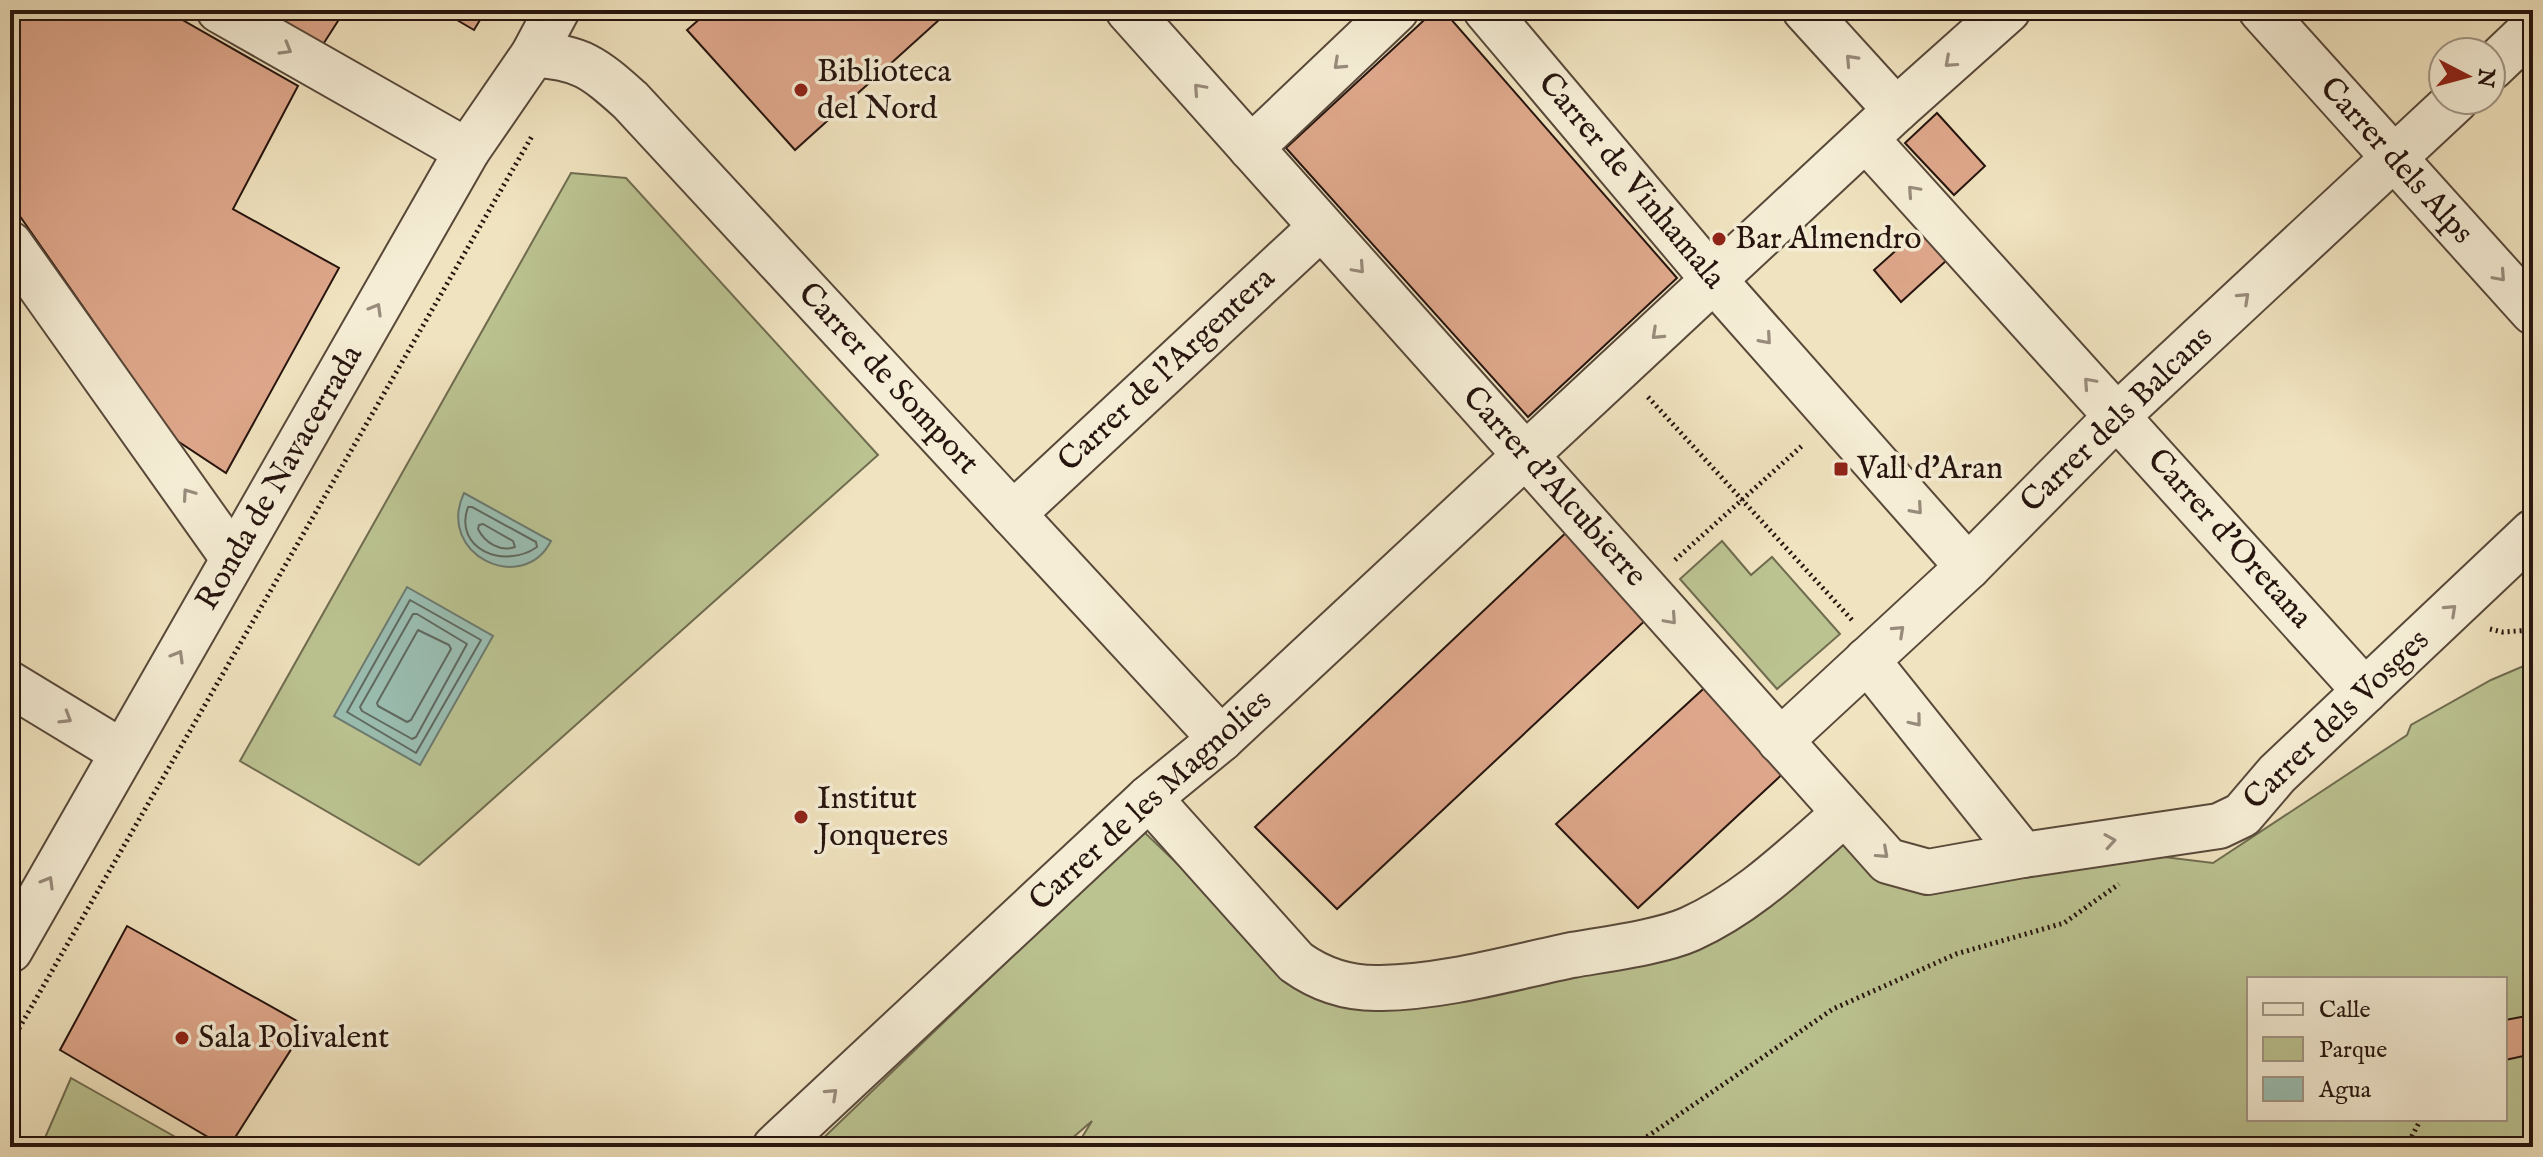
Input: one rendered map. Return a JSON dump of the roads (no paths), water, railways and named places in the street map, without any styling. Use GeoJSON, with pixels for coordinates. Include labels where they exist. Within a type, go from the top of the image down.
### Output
{"type":"FeatureCollection","features":[{"type":"Feature","properties":{"kind":"street"},"geometry":{"type":"LineString","coordinates":[[219,10],[467,151]]}},
{"type":"Feature","properties":{"kind":"street","name":"Ronda de Navacerrada"},"geometry":{"type":"LineString","coordinates":[[10,950],[467,151],[533,55],[557,10]]}},
{"type":"Feature","properties":{"kind":"street"},"geometry":{"type":"LineString","coordinates":[[533,55],[582,10]]}},
{"type":"Feature","properties":{"kind":"street","name":"Carrer d'Alcubierre"},"geometry":{"type":"LineString","coordinates":[[1128,10],[1888,861],[1928,872],[2023,855]]}},
{"type":"Feature","properties":{"kind":"street"},"geometry":{"type":"LineString","coordinates":[[1251,148],[1396,10]]}},
{"type":"Feature","properties":{"kind":"street","name":"Carrer de Vinhamala"},"geometry":{"type":"LineString","coordinates":[[1486,10],[1714,280],[1968,567]]}},
{"type":"Feature","properties":{"kind":"street","name":"Carrer d'Oretana"},"geometry":{"type":"LineString","coordinates":[[1805,10],[1881,124],[2118,415],[2365,691]]}},
{"type":"Feature","properties":{"kind":"street","name":"Carrer de les Magnolies"},"geometry":{"type":"LineString","coordinates":[[775,1147],[1149,798],[1221,739],[1881,124],[2008,10]]}},
{"type":"Feature","properties":{"kind":"street","name":"Carrer dels Alps"},"geometry":{"type":"LineString","coordinates":[[2261,10],[2533,312]]}},
{"type":"Feature","properties":{"kind":"street"},"geometry":{"type":"LineString","coordinates":[[2507,53],[2533,28]]}},
{"type":"Feature","properties":{"kind":"street","name":"Carrer de Somport"},"geometry":{"type":"LineString","coordinates":[[533,55],[556,55],[577,60],[594,68],[630,100],[1221,739]]}},
{"type":"Feature","properties":{"kind":"street","name":"Carrer dels Balcans"},"geometry":{"type":"LineString","coordinates":[[1780,741],[1968,567],[2118,415],[2439,116]]}},
{"type":"Feature","properties":{"kind":"street","name":"Carrer de l'Argentera"},"geometry":{"type":"LineString","coordinates":[[1013,514],[1321,227]]}},
{"type":"Feature","properties":{"kind":"street"},"geometry":{"type":"LineString","coordinates":[[10,244],[233,558]]}},
{"type":"Feature","properties":{"kind":"street","name":"Carrer dels Vosges"},"geometry":{"type":"LineString","coordinates":[[2023,855],[2219,826],[2242,815],[2277,774],[2533,532]]}},
{"type":"Feature","properties":{"kind":"street"},"geometry":{"type":"LineString","coordinates":[[1873,655],[2023,855]]}},
{"type":"Feature","properties":{"kind":"street"},"geometry":{"type":"LineString","coordinates":[[10,684],[122,752]]}},
{"type":"Feature","properties":{"kind":"street"},"geometry":{"type":"LineString","coordinates":[[1149,798],[1296,962],[1334,983],[1380,989],[1442,981],[1688,930],[1746,898],[1845,813]]}},
{"type":"Feature","properties":{"kind":"water"},"geometry":{"type":"Polygon","coordinates":[[[464,493],[551,541],[538,557],[522,565],[504,566],[486,561],[471,550],[461,534],[458,515],[464,493]]]}},
{"type":"Feature","properties":{"kind":"water"},"geometry":{"type":"Polygon","coordinates":[[[407,587],[493,636],[420,765],[334,716],[407,587]]]}},
{"type":"Feature","properties":{"kind":"place","name":"Biblioteca del Nord"},"geometry":{"type":"Point","coordinates":[801,90]}},
{"type":"Feature","properties":{"kind":"place","name":"Bar Almendro"},"geometry":{"type":"Point","coordinates":[1719,239]}},
{"type":"Feature","properties":{"kind":"place","name":"Vall d'Aran"},"geometry":{"type":"Point","coordinates":[1841,469]}},
{"type":"Feature","properties":{"kind":"place","name":"Institut Jonqueres"},"geometry":{"type":"Point","coordinates":[801,817]}},
{"type":"Feature","properties":{"kind":"place","name":"Sala Polivalent"},"geometry":{"type":"Point","coordinates":[182,1038]}}]}
